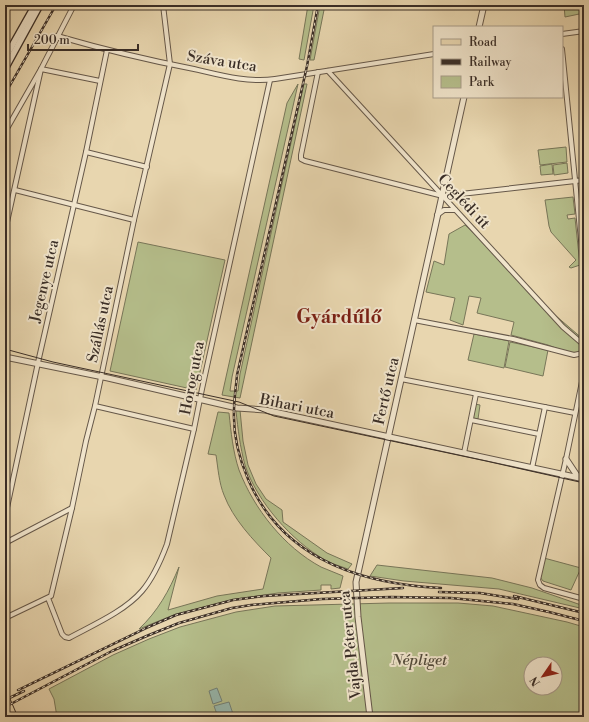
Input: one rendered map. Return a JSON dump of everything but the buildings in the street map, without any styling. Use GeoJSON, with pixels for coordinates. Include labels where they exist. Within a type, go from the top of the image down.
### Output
{"type":"FeatureCollection","features":[{"type":"Feature","properties":{"kind":"main road"},"geometry":{"type":"LineString","coordinates":[[5,69],[6,58],[35,5]]}},
{"type":"Feature","properties":{"kind":"main road"},"geometry":{"type":"LineString","coordinates":[[6,58],[40,5]]}},
{"type":"Feature","properties":{"kind":"main road"},"geometry":{"type":"LineString","coordinates":[[5,696],[14,717]]}},
{"type":"Feature","properties":{"kind":"street"},"geometry":{"type":"LineString","coordinates":[[5,132],[74,5]]}},
{"type":"Feature","properties":{"kind":"street","name":"Szállás utca"},"geometry":{"type":"LineString","coordinates":[[48,598],[51,596],[86,441],[96,406],[134,220],[170,64],[163,5]]}},
{"type":"Feature","properties":{"kind":"street"},"geometry":{"type":"LineString","coordinates":[[479,26],[484,5]]}},
{"type":"Feature","properties":{"kind":"street"},"geometry":{"type":"LineString","coordinates":[[563,34],[584,31]]}},
{"type":"Feature","properties":{"kind":"street","name":"Száva utca"},"geometry":{"type":"LineString","coordinates":[[56,36],[107,50],[241,79],[270,80],[433,54]]}},
{"type":"Feature","properties":{"kind":"street","name":"Jegenye utca"},"geometry":{"type":"LineString","coordinates":[[5,517],[86,152],[107,50]]}},
{"type":"Feature","properties":{"kind":"street"},"geometry":{"type":"LineString","coordinates":[[563,59],[584,270]]}},
{"type":"Feature","properties":{"kind":"street"},"geometry":{"type":"LineString","coordinates":[[40,69],[100,81]]}},
{"type":"Feature","properties":{"kind":"street"},"geometry":{"type":"LineString","coordinates":[[5,231],[40,69]]}},
{"type":"Feature","properties":{"kind":"street","name":"Ceglédi út"},"geometry":{"type":"LineString","coordinates":[[328,71],[563,327],[584,345]]}},
{"type":"Feature","properties":{"kind":"street"},"geometry":{"type":"LineString","coordinates":[[318,72],[301,159],[443,196],[584,180]]}},
{"type":"Feature","properties":{"kind":"street","name":"Horog utca"},"geometry":{"type":"LineString","coordinates":[[48,598],[62,634],[69,638],[131,602],[142,591],[153,576],[160,561],[167,544],[194,429],[270,80]]}},
{"type":"Feature","properties":{"kind":"street"},"geometry":{"type":"LineString","coordinates":[[29,90],[36,91]]}},
{"type":"Feature","properties":{"kind":"street","name":"Fertő utca"},"geometry":{"type":"LineString","coordinates":[[358,572],[464,98]]}},
{"type":"Feature","properties":{"kind":"street"},"geometry":{"type":"LineString","coordinates":[[86,152],[147,167]]}},
{"type":"Feature","properties":{"kind":"street"},"geometry":{"type":"LineString","coordinates":[[15,190],[134,220]]}},
{"type":"Feature","properties":{"kind":"street"},"geometry":{"type":"LineString","coordinates":[[437,215],[444,210],[455,210]]}},
{"type":"Feature","properties":{"kind":"street"},"geometry":{"type":"LineString","coordinates":[[414,320],[513,339],[574,355],[584,353],[584,345]]}},
{"type":"Feature","properties":{"kind":"street","name":"Bihari utca"},"geometry":{"type":"LineString","coordinates":[[5,357],[38,363],[237,408],[265,410],[581,478]]}},
{"type":"Feature","properties":{"kind":"street"},"geometry":{"type":"LineString","coordinates":[[584,372],[539,582],[544,588],[584,599]]}},
{"type":"Feature","properties":{"kind":"street"},"geometry":{"type":"LineString","coordinates":[[401,379],[575,413]]}},
{"type":"Feature","properties":{"kind":"street"},"geometry":{"type":"LineString","coordinates":[[464,453],[476,394]]}},
{"type":"Feature","properties":{"kind":"street"},"geometry":{"type":"LineString","coordinates":[[96,406],[194,429]]}},
{"type":"Feature","properties":{"kind":"street"},"geometry":{"type":"LineString","coordinates":[[532,468],[545,408]]}},
{"type":"Feature","properties":{"kind":"street"},"geometry":{"type":"LineString","coordinates":[[471,420],[539,434]]}},
{"type":"Feature","properties":{"kind":"street"},"geometry":{"type":"LineString","coordinates":[[566,459],[575,474],[581,478]]}},
{"type":"Feature","properties":{"kind":"street"},"geometry":{"type":"LineString","coordinates":[[5,543],[72,508]]}},
{"type":"Feature","properties":{"kind":"street","name":"Vajda Péter utca"},"geometry":{"type":"LineString","coordinates":[[358,572],[356,582],[356,603],[370,717]]}},
{"type":"Feature","properties":{"kind":"street"},"geometry":{"type":"LineString","coordinates":[[5,618],[48,598]]}},
{"type":"Feature","properties":{"kind":"green space"},"geometry":{"type":"Polygon","coordinates":[[[308,5],[314,5],[304,60],[299,59],[308,5]]]}},
{"type":"Feature","properties":{"kind":"green space"},"geometry":{"type":"Polygon","coordinates":[[[320,5],[325,5],[314,60],[310,60],[320,5]]]}},
{"type":"Feature","properties":{"kind":"green space"},"geometry":{"type":"Polygon","coordinates":[[[564,5],[584,5],[584,13],[565,17],[564,5]]]}},
{"type":"Feature","properties":{"kind":"green space"},"geometry":{"type":"Polygon","coordinates":[[[298,84],[232,377],[230,391],[238,391],[240,374],[304,84],[307,84],[240,398],[222,395],[287,103],[298,84]]]}},
{"type":"Feature","properties":{"kind":"green space"},"geometry":{"type":"Polygon","coordinates":[[[566,147],[567,162],[540,165],[538,150],[566,147]]]}},
{"type":"Feature","properties":{"kind":"green space"},"geometry":{"type":"Polygon","coordinates":[[[567,163],[568,173],[554,175],[553,165],[567,163]]]}},
{"type":"Feature","properties":{"kind":"green space"},"geometry":{"type":"Polygon","coordinates":[[[552,164],[553,174],[541,175],[540,166],[552,164]]]}},
{"type":"Feature","properties":{"kind":"green space"},"geometry":{"type":"Polygon","coordinates":[[[573,197],[575,214],[567,215],[568,219],[575,218],[580,265],[571,268],[569,267],[576,260],[551,232],[545,200],[573,197]]]}},
{"type":"Feature","properties":{"kind":"green space"},"geometry":{"type":"Polygon","coordinates":[[[465,225],[490,248],[541,303],[584,340],[584,345],[578,355],[511,335],[514,322],[477,313],[481,298],[469,296],[463,325],[450,320],[455,298],[426,292],[434,261],[444,265],[449,234],[465,225]]]}},
{"type":"Feature","properties":{"kind":"green space"},"geometry":{"type":"Polygon","coordinates":[[[138,242],[225,260],[196,390],[110,371],[138,242]]]}},
{"type":"Feature","properties":{"kind":"green space"},"geometry":{"type":"Polygon","coordinates":[[[474,334],[509,341],[504,368],[468,360],[474,334]]]}},
{"type":"Feature","properties":{"kind":"green space"},"geometry":{"type":"Polygon","coordinates":[[[510,342],[548,350],[543,376],[505,367],[510,342]]]}},
{"type":"Feature","properties":{"kind":"green space"},"geometry":{"type":"Polygon","coordinates":[[[475,404],[480,405],[478,419],[472,418],[475,404]]]}},
{"type":"Feature","properties":{"kind":"green space"},"geometry":{"type":"Polygon","coordinates":[[[240,410],[243,441],[248,465],[256,484],[266,499],[282,510],[283,522],[327,553],[352,564],[348,569],[333,564],[300,542],[277,519],[258,493],[245,465],[240,445],[236,411],[240,410]]]}},
{"type":"Feature","properties":{"kind":"green space"},"geometry":{"type":"Polygon","coordinates":[[[218,412],[229,413],[231,435],[239,470],[245,485],[262,513],[283,538],[307,559],[321,567],[343,576],[340,588],[331,589],[331,585],[321,585],[321,590],[278,593],[236,599],[176,614],[139,629],[152,615],[162,600],[179,567],[168,610],[217,596],[263,589],[271,558],[238,521],[222,490],[216,455],[208,454],[218,412]]]}},
{"type":"Feature","properties":{"kind":"green space"},"geometry":{"type":"Polygon","coordinates":[[[544,558],[581,568],[571,590],[543,581],[540,577],[544,558]]]}},
{"type":"Feature","properties":{"kind":"green space"},"geometry":{"type":"Polygon","coordinates":[[[377,565],[492,578],[532,588],[584,606],[584,609],[499,589],[404,581],[370,576],[377,565]]]}},
{"type":"Feature","properties":{"kind":"green space","name":"Népliget"},"geometry":{"type":"Polygon","coordinates":[[[458,603],[493,606],[584,627],[584,717],[57,717],[54,699],[49,689],[113,655],[149,639],[180,627],[236,612],[275,606],[458,603]]]}},
{"type":"Feature","properties":{"kind":"water"},"geometry":{"type":"Polygon","coordinates":[[[217,688],[222,701],[213,704],[209,691],[217,688]]]}},
{"type":"Feature","properties":{"kind":"water"},"geometry":{"type":"Polygon","coordinates":[[[229,702],[234,717],[218,717],[214,706],[229,702]]]}},
{"type":"Feature","properties":{"kind":"tram line"},"geometry":{"type":"LineString","coordinates":[[5,349],[53,362],[239,402],[274,416],[584,483]]}},
{"type":"Feature","properties":{"kind":"tram line"},"geometry":{"type":"LineString","coordinates":[[5,711],[8,717]]}},
{"type":"Feature","properties":{"kind":"railway"},"geometry":{"type":"LineString","coordinates":[[5,94],[56,5]]}},
{"type":"Feature","properties":{"kind":"railway"},"geometry":{"type":"LineString","coordinates":[[318,5],[307,66],[237,375],[234,402],[234,429],[237,446],[248,479],[263,506],[281,529],[303,548],[327,562],[354,573],[382,581],[441,588]]}},
{"type":"Feature","properties":{"kind":"railway"},"geometry":{"type":"LineString","coordinates":[[18,690],[176,615],[233,600],[264,596],[403,588]]}},
{"type":"Feature","properties":{"kind":"railway"},"geometry":{"type":"LineString","coordinates":[[439,592],[480,593],[518,599]]}},
{"type":"Feature","properties":{"kind":"railway"},"geometry":{"type":"LineString","coordinates":[[514,596],[584,613]]}},
{"type":"Feature","properties":{"kind":"railway"},"geometry":{"type":"LineString","coordinates":[[5,707],[112,651],[149,635],[179,623],[232,608],[251,605],[322,599],[391,597],[451,598],[513,604],[584,621]]}},
{"type":"Feature","properties":{"kind":"railway"},"geometry":{"type":"LineString","coordinates":[[5,700],[24,691]]}},
{"type":"Feature","properties":{"kind":"district","name":"Gyárdűlő"},"geometry":{"type":"Point","coordinates":[339,316]}}]}
